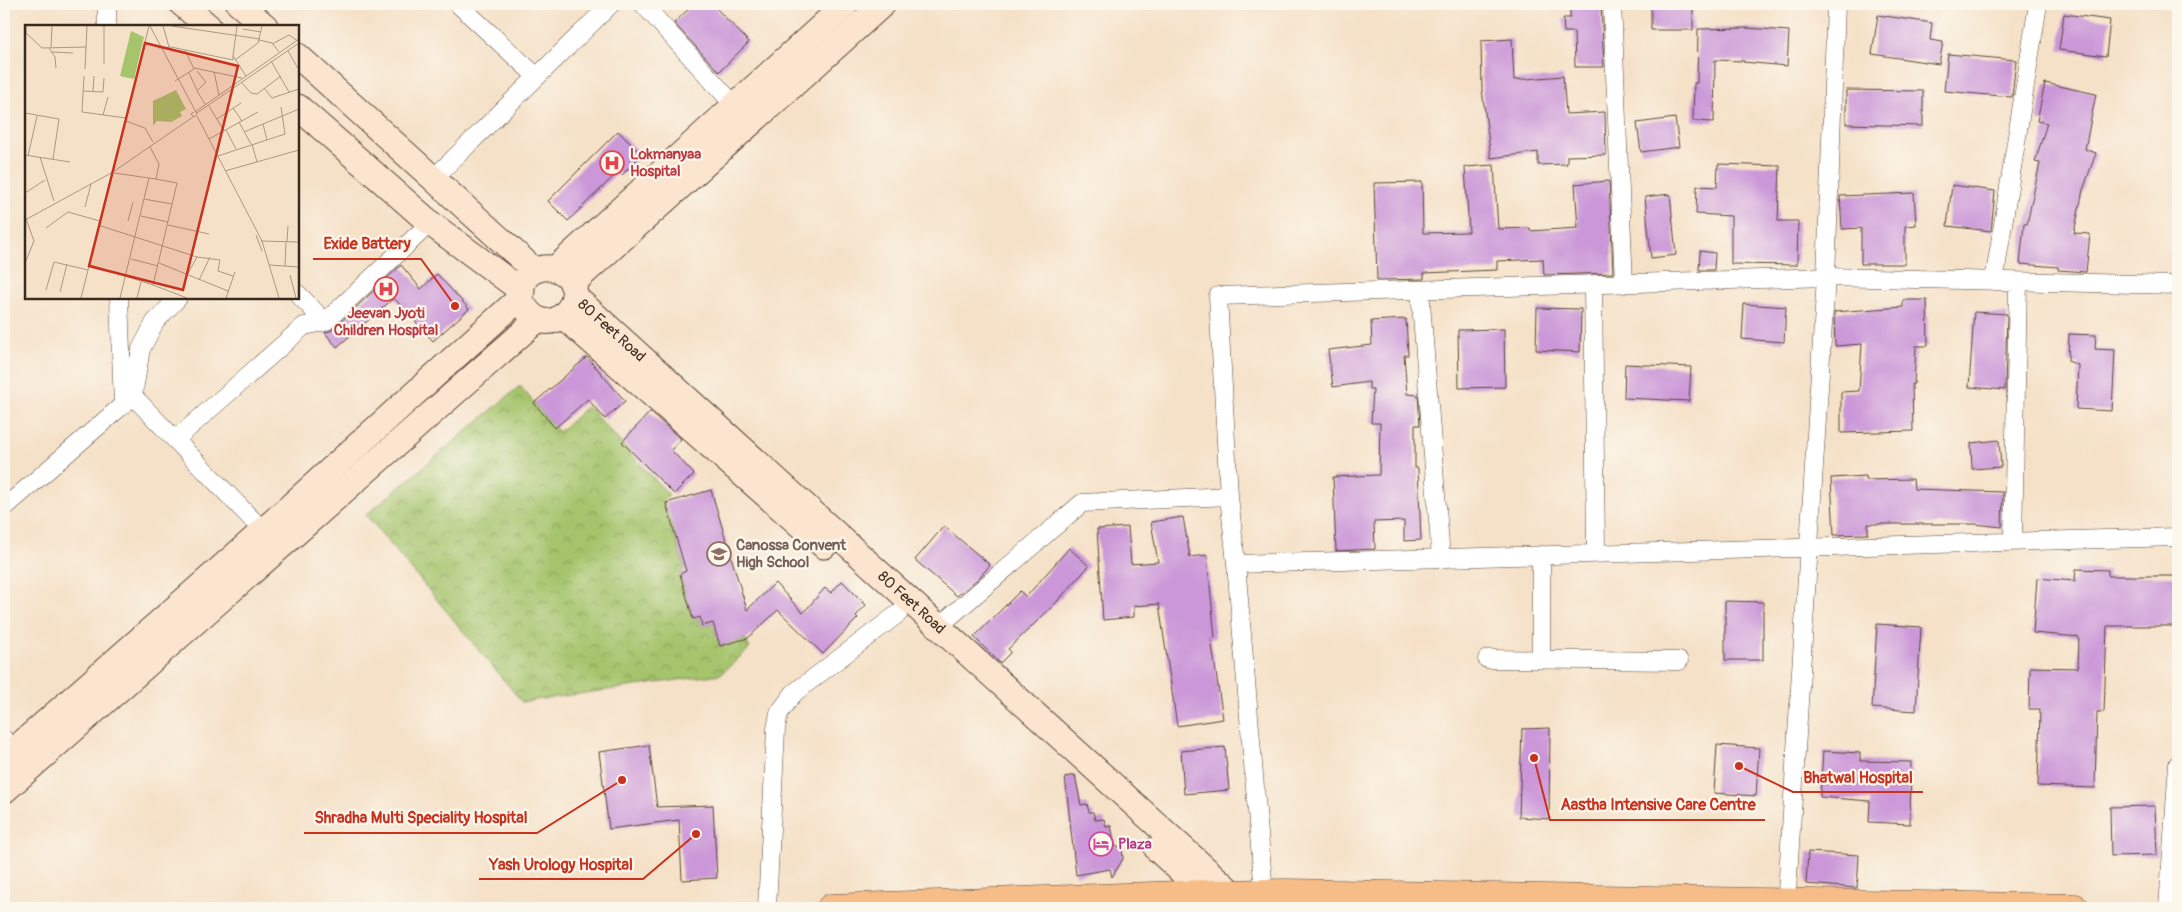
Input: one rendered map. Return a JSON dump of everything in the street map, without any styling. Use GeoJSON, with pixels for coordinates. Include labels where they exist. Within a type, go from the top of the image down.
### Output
{"type":"FeatureCollection","features":[{"type":"Feature","properties":{"kind":"main road"},"geometry":{"type":"LineString","coordinates":[[182,4],[207,25]]}},
{"type":"Feature","properties":{"kind":"main road"},"geometry":{"type":"LineString","coordinates":[[239,4],[264,25]]}},
{"type":"Feature","properties":{"kind":"main road"},"geometry":{"type":"LineString","coordinates":[[846,4],[734,105],[560,287],[560,319],[549,322],[538,320],[526,312],[521,295],[523,282],[560,287],[883,4]]}},
{"type":"Feature","properties":{"kind":"main road","name":"80 Feet Road"},"geometry":{"type":"LineString","coordinates":[[299,57],[433,179],[560,287],[938,627],[1235,899]]}},
{"type":"Feature","properties":{"kind":"main road"},"geometry":{"type":"LineString","coordinates":[[301,117],[521,295]]}},
{"type":"Feature","properties":{"kind":"main road","name":"80 Feet Road"},"geometry":{"type":"LineString","coordinates":[[560,287],[899,612],[1235,899]]}},
{"type":"Feature","properties":{"kind":"main road"},"geometry":{"type":"LineString","coordinates":[[8,764],[521,295]]}},
{"type":"Feature","properties":{"kind":"main road"},"geometry":{"type":"LineString","coordinates":[[8,764],[280,549],[538,320]]}},
{"type":"Feature","properties":{"kind":"main road"},"geometry":{"type":"LineString","coordinates":[[831,908],[1235,899],[2074,908]]}},
{"type":"Feature","properties":{"kind":"street"},"geometry":{"type":"LineString","coordinates":[[106,4],[108,25]]}},
{"type":"Feature","properties":{"kind":"street"},"geometry":{"type":"LineString","coordinates":[[458,4],[536,76]]}},
{"type":"Feature","properties":{"kind":"street"},"geometry":{"type":"LineString","coordinates":[[433,179],[611,4]]}},
{"type":"Feature","properties":{"kind":"street"},"geometry":{"type":"LineString","coordinates":[[644,4],[734,105]]}},
{"type":"Feature","properties":{"kind":"street"},"geometry":{"type":"LineString","coordinates":[[1612,4],[1624,284]]}},
{"type":"Feature","properties":{"kind":"street"},"geometry":{"type":"LineString","coordinates":[[1786,905],[1826,277],[1836,4]]}},
{"type":"Feature","properties":{"kind":"street"},"geometry":{"type":"LineString","coordinates":[[1994,281],[2038,4]]}},
{"type":"Feature","properties":{"kind":"street"},"geometry":{"type":"LineString","coordinates":[[175,440],[304,326],[325,322],[430,223]]}},
{"type":"Feature","properties":{"kind":"street"},"geometry":{"type":"LineString","coordinates":[[1235,899],[1236,564],[1229,496],[1218,296],[1593,286],[1826,277],[2178,285]]}},
{"type":"Feature","properties":{"kind":"street"},"geometry":{"type":"LineString","coordinates":[[2013,542],[2018,282]]}},
{"type":"Feature","properties":{"kind":"street"},"geometry":{"type":"LineString","coordinates":[[1593,286],[1596,553]]}},
{"type":"Feature","properties":{"kind":"street"},"geometry":{"type":"LineString","coordinates":[[1420,290],[1441,558]]}},
{"type":"Feature","properties":{"kind":"street"},"geometry":{"type":"LineString","coordinates":[[299,295],[325,322]]}},
{"type":"Feature","properties":{"kind":"street"},"geometry":{"type":"LineString","coordinates":[[119,299],[128,401],[175,440],[280,549]]}},
{"type":"Feature","properties":{"kind":"street"},"geometry":{"type":"LineString","coordinates":[[4,508],[128,401],[140,349],[155,322],[177,299]]}},
{"type":"Feature","properties":{"kind":"street"},"geometry":{"type":"LineString","coordinates":[[938,627],[1082,502],[1229,496]]}},
{"type":"Feature","properties":{"kind":"street"},"geometry":{"type":"LineString","coordinates":[[1236,564],[2178,537]]}},
{"type":"Feature","properties":{"kind":"street"},"geometry":{"type":"LineString","coordinates":[[1540,555],[1541,659]]}},
{"type":"Feature","properties":{"kind":"street"},"geometry":{"type":"LineString","coordinates":[[767,908],[776,729],[779,713],[784,703],[794,693],[899,612]]}},
{"type":"Feature","properties":{"kind":"street"},"geometry":{"type":"LineString","coordinates":[[1487,659],[1679,661]]}},
{"type":"Feature","properties":{"kind":"street"},"geometry":{"type":"LineString","coordinates":[[2168,908],[2178,764]]}},
{"type":"Feature","properties":{"kind":"green space"},"geometry":{"type":"Polygon","coordinates":[[[520,386],[559,432],[587,406],[669,495],[663,500],[685,568],[680,574],[693,619],[700,618],[702,626],[721,622],[722,626],[714,628],[720,646],[745,639],[750,648],[721,674],[522,702],[366,515],[520,386]]]}},
{"type":"Feature","properties":{"kind":"building"},"geometry":{"type":"Polygon","coordinates":[[[694,4],[712,4],[749,42],[719,72],[674,23],[694,4]]]}},
{"type":"Feature","properties":{"kind":"building"},"geometry":{"type":"Polygon","coordinates":[[[1570,4],[1601,4],[1604,67],[1575,67],[1574,32],[1564,32],[1563,18],[1570,18],[1570,4]]]}},
{"type":"Feature","properties":{"kind":"building"},"geometry":{"type":"Polygon","coordinates":[[[1651,4],[1693,4],[1693,30],[1651,30],[1651,4]]]}},
{"type":"Feature","properties":{"kind":"building"},"geometry":{"type":"Polygon","coordinates":[[[2064,14],[2110,20],[2106,56],[2059,50],[2064,14]]]}},
{"type":"Feature","properties":{"kind":"building"},"geometry":{"type":"Polygon","coordinates":[[[1878,15],[1932,23],[1930,40],[1943,42],[1939,64],[1872,54],[1878,15]]]}},
{"type":"Feature","properties":{"kind":"building"},"geometry":{"type":"Polygon","coordinates":[[[1746,28],[1789,31],[1787,66],[1715,60],[1714,122],[1693,121],[1694,83],[1697,83],[1698,29],[1746,28]]]}},
{"type":"Feature","properties":{"kind":"building"},"geometry":{"type":"Polygon","coordinates":[[[1512,39],[1514,80],[1563,76],[1566,114],[1605,112],[1606,155],[1567,156],[1567,164],[1538,165],[1538,152],[1491,158],[1482,90],[1481,41],[1512,39]]]}},
{"type":"Feature","properties":{"kind":"building"},"geometry":{"type":"Polygon","coordinates":[[[1948,54],[2016,60],[2012,97],[1944,91],[1948,54]]]}},
{"type":"Feature","properties":{"kind":"building"},"geometry":{"type":"Polygon","coordinates":[[[2045,83],[2096,94],[2085,149],[2096,153],[2083,190],[2074,233],[2090,234],[2086,272],[2058,270],[2058,267],[2020,264],[2024,224],[2027,224],[2040,163],[2035,162],[2047,123],[2037,121],[2045,83]]]}},
{"type":"Feature","properties":{"kind":"building"},"geometry":{"type":"Polygon","coordinates":[[[1846,90],[1923,91],[1923,126],[1846,124],[1846,90]]]}},
{"type":"Feature","properties":{"kind":"building"},"geometry":{"type":"Polygon","coordinates":[[[1675,118],[1679,147],[1641,152],[1637,123],[1675,118]]]}},
{"type":"Feature","properties":{"kind":"building"},"geometry":{"type":"Polygon","coordinates":[[[618,131],[642,155],[622,175],[618,172],[568,221],[548,201],[618,131]]]}},
{"type":"Feature","properties":{"kind":"building"},"geometry":{"type":"Polygon","coordinates":[[[1718,164],[1780,166],[1778,221],[1798,221],[1797,265],[1731,264],[1731,216],[1696,214],[1697,186],[1717,187],[1718,164]]]}},
{"type":"Feature","properties":{"kind":"building"},"geometry":{"type":"Polygon","coordinates":[[[1494,165],[1498,229],[1530,228],[1530,231],[1578,228],[1575,184],[1609,181],[1613,273],[1544,275],[1543,259],[1497,261],[1497,270],[1424,273],[1424,279],[1377,280],[1374,183],[1422,182],[1423,233],[1469,232],[1465,167],[1494,165]]]}},
{"type":"Feature","properties":{"kind":"building"},"geometry":{"type":"Polygon","coordinates":[[[1952,185],[1995,191],[1991,231],[1947,226],[1952,185]]]}},
{"type":"Feature","properties":{"kind":"building"},"geometry":{"type":"Polygon","coordinates":[[[1914,193],[1916,225],[1905,226],[1905,264],[1861,264],[1861,228],[1842,229],[1840,196],[1914,193]]]}},
{"type":"Feature","properties":{"kind":"building"},"geometry":{"type":"Polygon","coordinates":[[[1670,194],[1676,255],[1651,258],[1645,197],[1670,194]]]}},
{"type":"Feature","properties":{"kind":"building"},"geometry":{"type":"Polygon","coordinates":[[[1700,251],[1715,253],[1714,270],[1699,270],[1700,251]]]}},
{"type":"Feature","properties":{"kind":"building"},"geometry":{"type":"Polygon","coordinates":[[[401,265],[421,289],[437,274],[469,309],[433,341],[394,298],[337,347],[325,333],[332,330],[401,265]]]}},
{"type":"Feature","properties":{"kind":"building"},"geometry":{"type":"Polygon","coordinates":[[[1903,300],[1927,300],[1928,346],[1916,346],[1914,384],[1912,384],[1913,431],[1841,433],[1841,392],[1859,391],[1862,344],[1835,346],[1834,312],[1903,307],[1903,300]]]}},
{"type":"Feature","properties":{"kind":"building"},"geometry":{"type":"Polygon","coordinates":[[[1744,304],[1786,307],[1784,342],[1742,339],[1744,304]]]}},
{"type":"Feature","properties":{"kind":"building"},"geometry":{"type":"Polygon","coordinates":[[[1537,308],[1581,309],[1580,352],[1536,350],[1537,308]]]}},
{"type":"Feature","properties":{"kind":"building"},"geometry":{"type":"Polygon","coordinates":[[[1974,312],[2007,314],[2005,390],[1969,387],[1974,312]]]}},
{"type":"Feature","properties":{"kind":"building"},"geometry":{"type":"Polygon","coordinates":[[[1406,319],[1408,355],[1404,355],[1407,394],[1418,395],[1420,425],[1415,425],[1415,468],[1418,468],[1421,540],[1404,541],[1404,521],[1374,522],[1375,549],[1336,551],[1333,477],[1379,475],[1380,423],[1371,423],[1373,389],[1369,389],[1369,382],[1333,387],[1328,350],[1372,345],[1371,321],[1406,319]]]}},
{"type":"Feature","properties":{"kind":"building"},"geometry":{"type":"Polygon","coordinates":[[[1504,329],[1505,387],[1459,388],[1458,330],[1504,329]]]}},
{"type":"Feature","properties":{"kind":"building"},"geometry":{"type":"Polygon","coordinates":[[[2069,334],[2096,335],[2095,349],[2115,350],[2112,411],[2076,409],[2078,365],[2068,361],[2069,334]]]}},
{"type":"Feature","properties":{"kind":"building"},"geometry":{"type":"Polygon","coordinates":[[[587,357],[625,401],[605,419],[588,399],[555,428],[534,403],[587,357]]]}},
{"type":"Feature","properties":{"kind":"building"},"geometry":{"type":"Polygon","coordinates":[[[1625,364],[1691,367],[1689,401],[1624,398],[1625,364]]]}},
{"type":"Feature","properties":{"kind":"building"},"geometry":{"type":"Polygon","coordinates":[[[650,412],[681,439],[671,450],[694,474],[674,494],[622,442],[650,412]]]}},
{"type":"Feature","properties":{"kind":"building"},"geometry":{"type":"Polygon","coordinates":[[[1999,440],[2001,467],[1972,469],[1971,443],[1999,440]]]}},
{"type":"Feature","properties":{"kind":"building"},"geometry":{"type":"Polygon","coordinates":[[[1866,476],[1866,480],[1913,479],[1914,489],[2003,492],[2002,527],[1975,524],[1868,524],[1868,534],[1834,535],[1831,478],[1866,476]]]}},
{"type":"Feature","properties":{"kind":"building"},"geometry":{"type":"Polygon","coordinates":[[[711,490],[747,610],[775,583],[803,613],[825,588],[831,593],[842,581],[866,605],[856,616],[858,618],[823,654],[778,610],[748,638],[720,646],[713,623],[702,626],[700,617],[693,619],[680,574],[686,571],[666,503],[711,490]]]}},
{"type":"Feature","properties":{"kind":"building"},"geometry":{"type":"Polygon","coordinates":[[[1183,517],[1190,557],[1207,555],[1215,638],[1211,639],[1223,719],[1177,726],[1159,604],[1134,606],[1134,617],[1103,620],[1097,529],[1128,527],[1131,564],[1158,562],[1151,522],[1183,517]]]}},
{"type":"Feature","properties":{"kind":"building"},"geometry":{"type":"Polygon","coordinates":[[[944,526],[990,565],[979,578],[957,596],[915,560],[944,526]]]}},
{"type":"Feature","properties":{"kind":"building"},"geometry":{"type":"Polygon","coordinates":[[[1069,548],[1089,566],[1054,605],[1008,649],[1011,652],[1000,663],[974,637],[1020,591],[1026,597],[1069,548]]]}},
{"type":"Feature","properties":{"kind":"building"},"geometry":{"type":"Polygon","coordinates":[[[2076,569],[2108,570],[2108,576],[2178,576],[2178,626],[2107,626],[2104,712],[2097,712],[2095,788],[2038,786],[2040,709],[2029,709],[2030,667],[2078,668],[2079,637],[2033,633],[2037,578],[2075,581],[2076,569]]]}},
{"type":"Feature","properties":{"kind":"building"},"geometry":{"type":"Polygon","coordinates":[[[1725,601],[1763,602],[1763,660],[1725,660],[1725,601]]]}},
{"type":"Feature","properties":{"kind":"building"},"geometry":{"type":"Polygon","coordinates":[[[1877,624],[1921,627],[1916,711],[1872,708],[1877,624]]]}},
{"type":"Feature","properties":{"kind":"building"},"geometry":{"type":"Polygon","coordinates":[[[1550,728],[1549,819],[1519,817],[1522,729],[1550,728]]]}},
{"type":"Feature","properties":{"kind":"building"},"geometry":{"type":"Polygon","coordinates":[[[649,745],[657,807],[713,805],[717,878],[682,880],[679,820],[609,829],[599,752],[649,745]]]}},
{"type":"Feature","properties":{"kind":"building"},"geometry":{"type":"Polygon","coordinates":[[[1717,745],[1759,748],[1756,796],[1714,793],[1717,745]]]}},
{"type":"Feature","properties":{"kind":"building"},"geometry":{"type":"Polygon","coordinates":[[[1225,747],[1229,790],[1184,794],[1181,751],[1225,747]]]}},
{"type":"Feature","properties":{"kind":"building"},"geometry":{"type":"Polygon","coordinates":[[[1823,751],[1860,753],[1860,761],[1911,762],[1910,824],[1869,822],[1870,801],[1820,797],[1823,751]]]}},
{"type":"Feature","properties":{"kind":"building"},"geometry":{"type":"Polygon","coordinates":[[[1075,775],[1081,805],[1087,804],[1089,812],[1093,812],[1095,820],[1104,819],[1106,827],[1111,826],[1115,846],[1122,847],[1123,859],[1112,877],[1110,869],[1076,875],[1065,777],[1075,775]]]}},
{"type":"Feature","properties":{"kind":"building"},"geometry":{"type":"Polygon","coordinates":[[[2155,806],[2157,855],[2111,856],[2110,807],[2155,806]]]}},
{"type":"Feature","properties":{"kind":"building"},"geometry":{"type":"Polygon","coordinates":[[[1808,852],[1859,855],[1857,888],[1806,884],[1808,852]]]}},
{"type":"Feature","properties":{"kind":"place","name":"Lokmanyaa Hospital"},"geometry":{"type":"Point","coordinates":[612,163]}},
{"type":"Feature","properties":{"kind":"place","name":"Jeevan Jyoti Children Hospital"},"geometry":{"type":"Point","coordinates":[386,289]}},
{"type":"Feature","properties":{"kind":"place","name":"Exide Battery"},"geometry":{"type":"Point","coordinates":[455,306]}},
{"type":"Feature","properties":{"kind":"place","name":"Canossa Convent High School"},"geometry":{"type":"Point","coordinates":[719,554]}},
{"type":"Feature","properties":{"kind":"place","name":"Aastha Intensive Care Centre"},"geometry":{"type":"Point","coordinates":[1534,758]}},
{"type":"Feature","properties":{"kind":"place","name":"Bhatwal Hospital"},"geometry":{"type":"Point","coordinates":[1739,766]}},
{"type":"Feature","properties":{"kind":"place","name":"Shradha Multi Speciality Hospital"},"geometry":{"type":"Point","coordinates":[622,780]}},
{"type":"Feature","properties":{"kind":"place","name":"Yash Urology Hospital"},"geometry":{"type":"Point","coordinates":[696,834]}},
{"type":"Feature","properties":{"kind":"place","name":"Plaza"},"geometry":{"type":"Point","coordinates":[1101,844]}}]}
